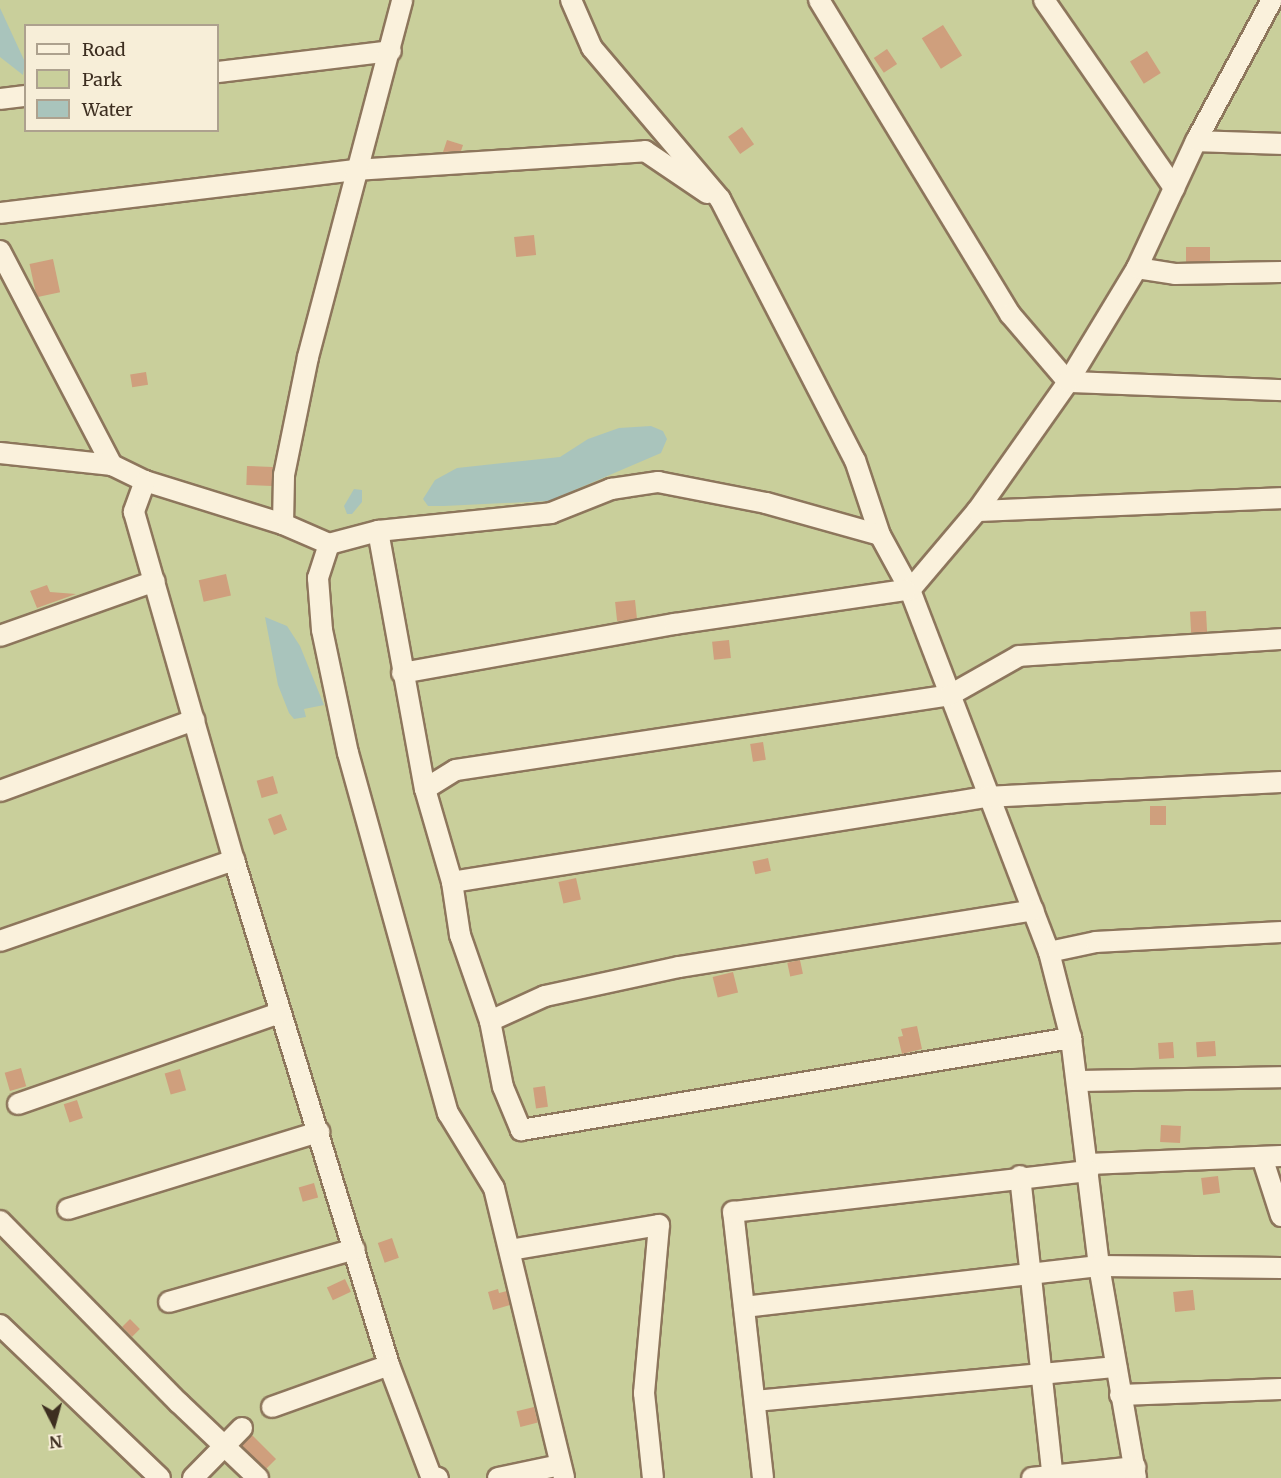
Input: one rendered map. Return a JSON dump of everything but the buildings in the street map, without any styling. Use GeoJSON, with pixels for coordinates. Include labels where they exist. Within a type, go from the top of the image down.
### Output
{"type":"FeatureCollection","features":[{"type":"Feature","properties":{"kind":"street"},"geometry":{"type":"LineString","coordinates":[[283,524],[284,476],[308,357],[356,170],[391,51],[402,0]]}},
{"type":"Feature","properties":{"kind":"street"},"geometry":{"type":"LineString","coordinates":[[571,0],[592,48],[720,199],[855,460],[880,535],[908,590],[951,695],[987,797],[1049,952],[1071,1038],[1089,1168],[1099,1266],[1120,1395],[1136,1473],[1032,1478]]}},
{"type":"Feature","properties":{"kind":"street"},"geometry":{"type":"LineString","coordinates":[[819,0],[1010,314],[1068,382],[1281,390]]}},
{"type":"Feature","properties":{"kind":"street"},"geometry":{"type":"LineString","coordinates":[[1044,0],[1174,188]]}},
{"type":"Feature","properties":{"kind":"street"},"geometry":{"type":"LineString","coordinates":[[402,673],[675,624],[908,590],[977,511],[1068,382],[1137,268],[1196,141],[1272,9]]}},
{"type":"Feature","properties":{"kind":"street"},"geometry":{"type":"LineString","coordinates":[[219,72],[391,51]]}},
{"type":"Feature","properties":{"kind":"street"},"geometry":{"type":"LineString","coordinates":[[0,99],[24,96]]}},
{"type":"Feature","properties":{"kind":"street"},"geometry":{"type":"LineString","coordinates":[[1196,141],[1281,144]]}},
{"type":"Feature","properties":{"kind":"street"},"geometry":{"type":"LineString","coordinates":[[0,213],[356,170],[645,151],[696,187],[720,199]]}},
{"type":"Feature","properties":{"kind":"street"},"geometry":{"type":"LineString","coordinates":[[0,251],[112,465]]}},
{"type":"Feature","properties":{"kind":"street"},"geometry":{"type":"LineString","coordinates":[[1137,268],[1175,274],[1281,272]]}},
{"type":"Feature","properties":{"kind":"street"},"geometry":{"type":"LineString","coordinates":[[0,453],[112,465],[145,481],[283,524],[329,544],[378,531],[551,513],[611,489],[658,482],[766,502],[880,535]]}},
{"type":"Feature","properties":{"kind":"street"},"geometry":{"type":"LineString","coordinates":[[145,481],[134,512],[234,860],[279,1013],[320,1132],[389,1365],[431,1476],[438,1478]]}},
{"type":"Feature","properties":{"kind":"street"},"geometry":{"type":"LineString","coordinates":[[977,511],[1281,498]]}},
{"type":"Feature","properties":{"kind":"street"},"geometry":{"type":"LineString","coordinates":[[378,531],[402,673],[425,789],[452,882],[460,935],[490,1020],[503,1087],[521,1130],[1071,1038]]}},
{"type":"Feature","properties":{"kind":"street"},"geometry":{"type":"LineString","coordinates":[[329,544],[318,578],[322,630],[348,753],[447,1113],[494,1188],[562,1472],[498,1478]]}},
{"type":"Feature","properties":{"kind":"street"},"geometry":{"type":"LineString","coordinates":[[0,636],[154,581]]}},
{"type":"Feature","properties":{"kind":"street"},"geometry":{"type":"LineString","coordinates":[[425,789],[456,770],[951,695],[1019,656],[1281,639]]}},
{"type":"Feature","properties":{"kind":"street"},"geometry":{"type":"LineString","coordinates":[[0,791],[194,720]]}},
{"type":"Feature","properties":{"kind":"street"},"geometry":{"type":"LineString","coordinates":[[452,882],[987,797],[1281,782]]}},
{"type":"Feature","properties":{"kind":"street"},"geometry":{"type":"LineString","coordinates":[[0,941],[234,860]]}},
{"type":"Feature","properties":{"kind":"street"},"geometry":{"type":"LineString","coordinates":[[490,1020],[545,996],[679,967],[1033,910]]}},
{"type":"Feature","properties":{"kind":"street"},"geometry":{"type":"LineString","coordinates":[[1049,952],[1096,942],[1281,932]]}},
{"type":"Feature","properties":{"kind":"street"},"geometry":{"type":"LineString","coordinates":[[18,1104],[279,1013]]}},
{"type":"Feature","properties":{"kind":"street"},"geometry":{"type":"LineString","coordinates":[[1077,1081],[1281,1077]]}},
{"type":"Feature","properties":{"kind":"street"},"geometry":{"type":"LineString","coordinates":[[68,1209],[320,1132]]}},
{"type":"Feature","properties":{"kind":"street"},"geometry":{"type":"LineString","coordinates":[[764,1478],[733,1212],[1089,1168],[1272,1157],[1281,1216]]}},
{"type":"Feature","properties":{"kind":"street"},"geometry":{"type":"LineString","coordinates":[[1020,1176],[1053,1477]]}},
{"type":"Feature","properties":{"kind":"street"},"geometry":{"type":"LineString","coordinates":[[0,1221],[258,1478]]}},
{"type":"Feature","properties":{"kind":"street"},"geometry":{"type":"LineString","coordinates":[[510,1250],[659,1226],[645,1393],[653,1478]]}},
{"type":"Feature","properties":{"kind":"street"},"geometry":{"type":"LineString","coordinates":[[169,1302],[355,1249]]}},
{"type":"Feature","properties":{"kind":"street"},"geometry":{"type":"LineString","coordinates":[[744,1307],[1099,1266],[1281,1268]]}},
{"type":"Feature","properties":{"kind":"street"},"geometry":{"type":"LineString","coordinates":[[0,1325],[160,1478]]}},
{"type":"Feature","properties":{"kind":"street"},"geometry":{"type":"LineString","coordinates":[[272,1407],[389,1365]]}},
{"type":"Feature","properties":{"kind":"street"},"geometry":{"type":"LineString","coordinates":[[755,1401],[1116,1367]]}},
{"type":"Feature","properties":{"kind":"street"},"geometry":{"type":"LineString","coordinates":[[1120,1395],[1281,1389]]}},
{"type":"Feature","properties":{"kind":"street"},"geometry":{"type":"LineString","coordinates":[[193,1478],[242,1428]]}},
{"type":"Feature","properties":{"kind":"green space"},"geometry":{"type":"Polygon","coordinates":[[[0,0],[1281,0],[1281,1478],[0,1478],[0,0]]]}},
{"type":"Feature","properties":{"kind":"water"},"geometry":{"type":"Polygon","coordinates":[[[0,8],[24,60],[23,75],[0,57],[0,8]]]}},
{"type":"Feature","properties":{"kind":"water"},"geometry":{"type":"Polygon","coordinates":[[[651,426],[663,431],[667,439],[661,453],[549,501],[428,506],[423,499],[435,480],[457,468],[560,457],[588,439],[619,428],[651,426]]]}},
{"type":"Feature","properties":{"kind":"water"},"geometry":{"type":"Polygon","coordinates":[[[354,489],[362,490],[362,502],[352,514],[347,514],[344,506],[354,489]]]}},
{"type":"Feature","properties":{"kind":"water"},"geometry":{"type":"Polygon","coordinates":[[[265,617],[287,626],[300,646],[324,705],[304,709],[306,717],[294,719],[289,713],[278,685],[265,617]]]}}]}
